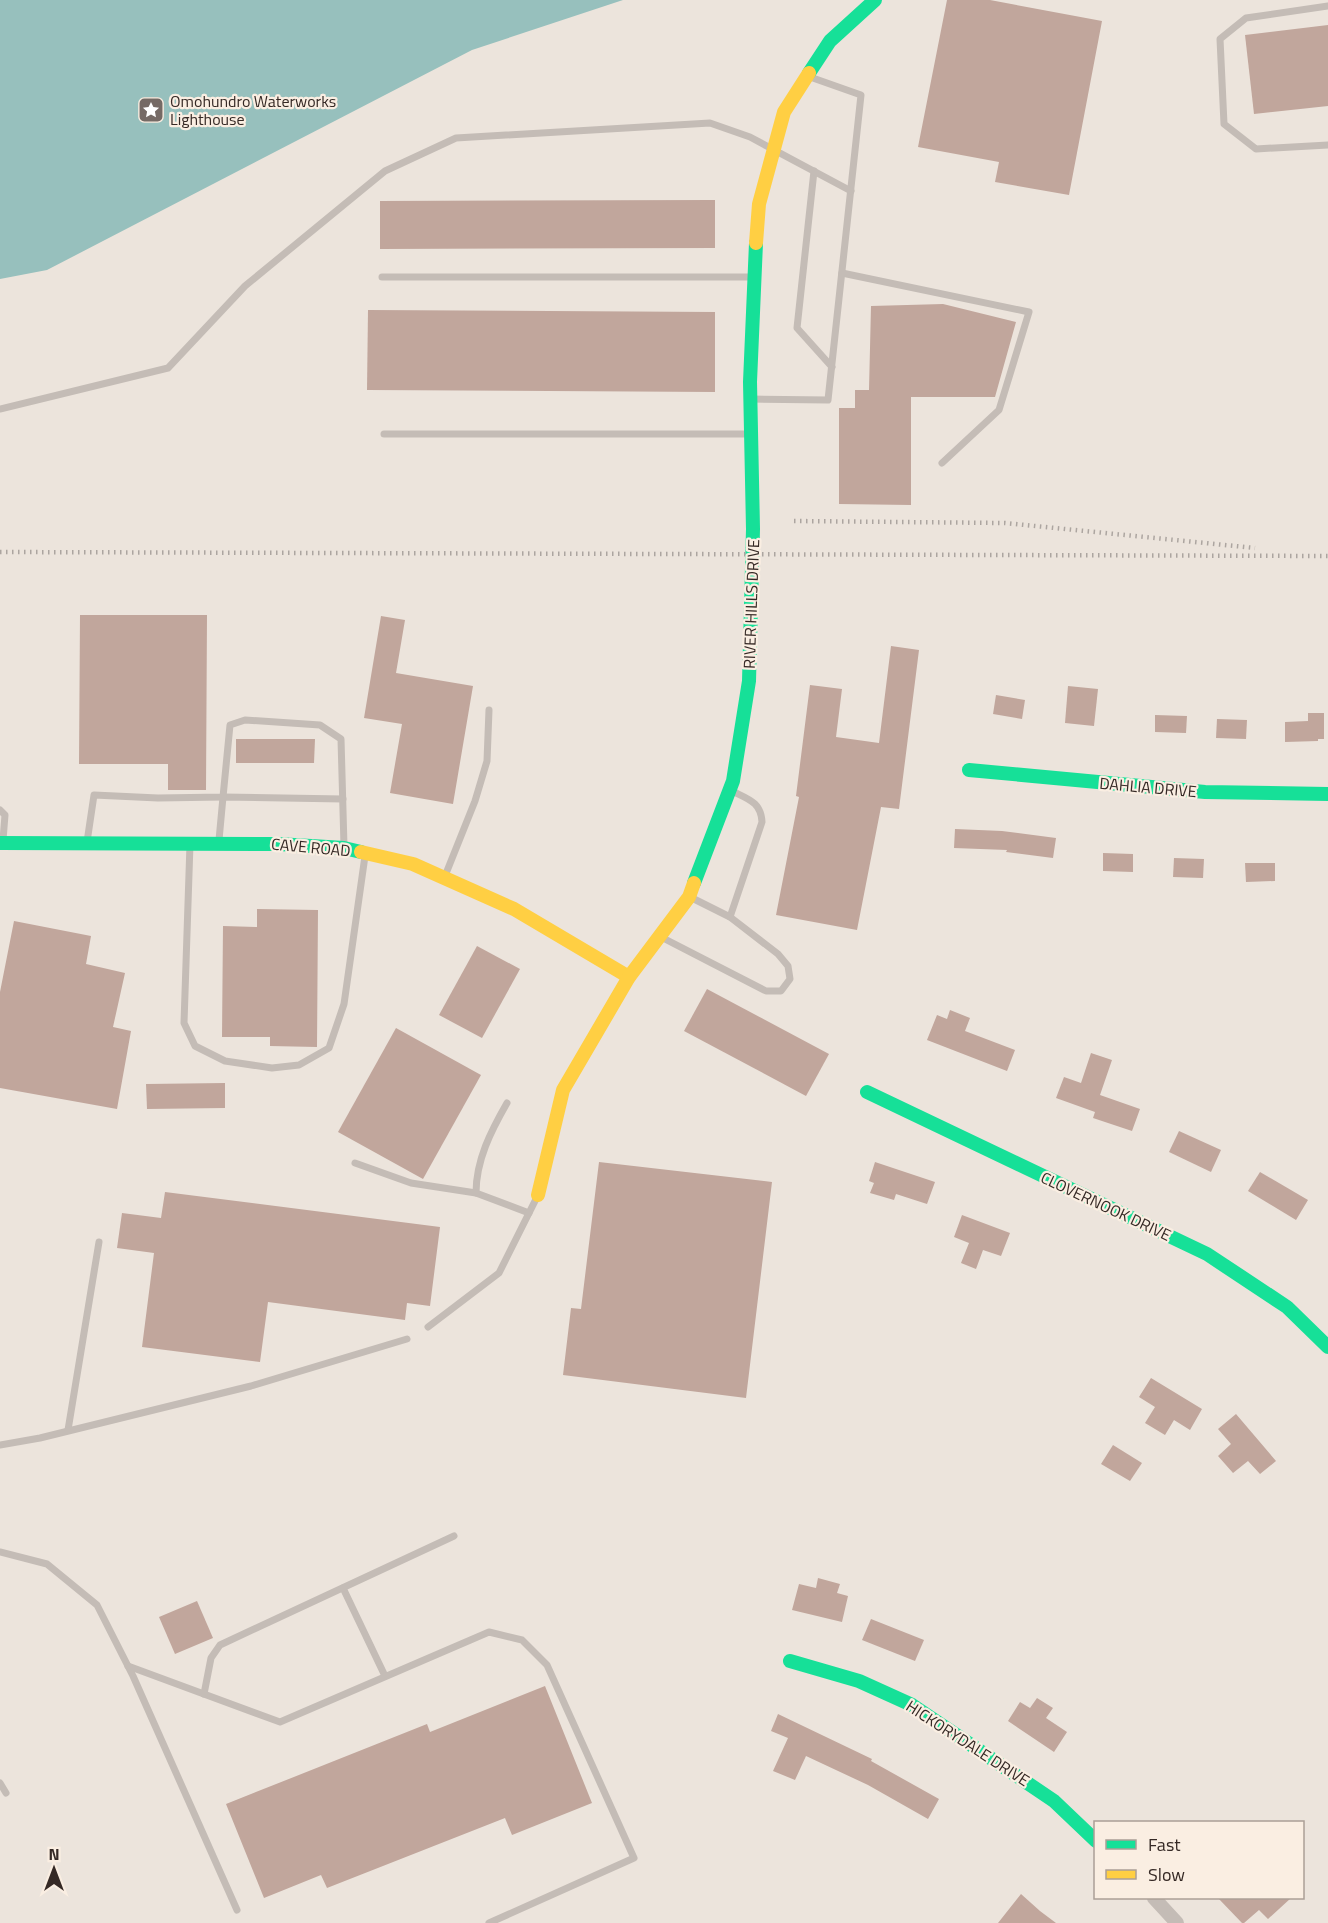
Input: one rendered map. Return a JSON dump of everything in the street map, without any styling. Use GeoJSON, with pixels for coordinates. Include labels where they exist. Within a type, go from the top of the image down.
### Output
{"type":"FeatureCollection","features":[{"type":"Feature","properties":{"kind":"street","name":"RIVER HILLS DRIVE"},"geometry":{"type":"LineString","coordinates":[[538,1195],[563,1090],[629,977],[689,897],[733,782],[749,681],[753,529],[750,382],[759,204],[784,112],[830,41],[875,0]]}},
{"type":"Feature","properties":{"kind":"street","name":"DAHLIA DRIVE"},"geometry":{"type":"LineString","coordinates":[[969,770],[1204,792],[1328,794]]}},
{"type":"Feature","properties":{"kind":"street","name":"CAVE ROAD"},"geometry":{"type":"LineString","coordinates":[[1,843],[218,843],[344,848],[413,864],[514,909],[629,977]]}},
{"type":"Feature","properties":{"kind":"street","name":"CLOVERNOOK DRIVE"},"geometry":{"type":"LineString","coordinates":[[867,1092],[1207,1254],[1287,1307],[1328,1347]]}},
{"type":"Feature","properties":{"kind":"street","name":"HICKORYDALE DRIVE"},"geometry":{"type":"LineString","coordinates":[[790,1661],[859,1681],[912,1705],[1054,1801],[1094,1840]]}},
{"type":"Feature","properties":{"kind":"street"},"geometry":{"type":"LineString","coordinates":[[1155,1899],[1177,1923]]}},
{"type":"Feature","properties":{"kind":"lane"},"geometry":{"type":"LineString","coordinates":[[1328,6],[1246,18],[1220,39],[1224,124],[1256,149],[1328,145]]}},
{"type":"Feature","properties":{"kind":"lane"},"geometry":{"type":"LineString","coordinates":[[751,399],[828,400],[861,95],[808,76]]}},
{"type":"Feature","properties":{"kind":"lane"},"geometry":{"type":"LineString","coordinates":[[0,409],[168,368],[245,286],[385,171],[456,138],[711,123],[750,137],[851,190]]}},
{"type":"Feature","properties":{"kind":"lane"},"geometry":{"type":"LineString","coordinates":[[814,171],[797,328],[832,367]]}},
{"type":"Feature","properties":{"kind":"lane"},"geometry":{"type":"LineString","coordinates":[[842,273],[1029,312],[999,410],[942,463]]}},
{"type":"Feature","properties":{"kind":"lane"},"geometry":{"type":"LineString","coordinates":[[382,277],[754,277]]}},
{"type":"Feature","properties":{"kind":"lane"},"geometry":{"type":"LineString","coordinates":[[384,434],[751,434]]}},
{"type":"Feature","properties":{"kind":"lane"},"geometry":{"type":"LineString","coordinates":[[444,878],[475,801],[487,761],[489,710]]}},
{"type":"Feature","properties":{"kind":"lane"},"geometry":{"type":"LineString","coordinates":[[218,843],[230,725],[245,720],[320,725],[341,739],[344,848]]}},
{"type":"Feature","properties":{"kind":"lane"},"geometry":{"type":"LineString","coordinates":[[730,789],[758,805],[762,813],[762,822],[730,917]]}},
{"type":"Feature","properties":{"kind":"lane"},"geometry":{"type":"LineString","coordinates":[[87,842],[94,795],[158,798],[343,799]]}},
{"type":"Feature","properties":{"kind":"lane"},"geometry":{"type":"LineString","coordinates":[[0,810],[5,815],[1,843]]}},
{"type":"Feature","properties":{"kind":"lane"},"geometry":{"type":"LineString","coordinates":[[190,843],[184,1023],[195,1046],[225,1061],[272,1068],[299,1065],[329,1048],[344,1004],[365,853]]}},
{"type":"Feature","properties":{"kind":"lane"},"geometry":{"type":"LineString","coordinates":[[659,936],[765,991],[781,991],[790,979],[788,966],[778,954],[730,917],[689,897]]}},
{"type":"Feature","properties":{"kind":"lane"},"geometry":{"type":"LineString","coordinates":[[476,1193],[476,1177],[489,1135],[507,1103]]}},
{"type":"Feature","properties":{"kind":"lane"},"geometry":{"type":"LineString","coordinates":[[355,1163],[411,1183],[476,1193],[529,1213]]}},
{"type":"Feature","properties":{"kind":"lane"},"geometry":{"type":"LineString","coordinates":[[428,1327],[499,1273],[538,1195]]}},
{"type":"Feature","properties":{"kind":"lane"},"geometry":{"type":"LineString","coordinates":[[68,1430],[99,1242]]}},
{"type":"Feature","properties":{"kind":"lane"},"geometry":{"type":"LineString","coordinates":[[0,1445],[251,1386],[407,1339]]}},
{"type":"Feature","properties":{"kind":"lane"},"geometry":{"type":"LineString","coordinates":[[204,1694],[211,1658],[220,1645],[454,1536]]}},
{"type":"Feature","properties":{"kind":"lane"},"geometry":{"type":"LineString","coordinates":[[0,1552],[47,1564],[97,1605],[128,1666],[237,1910]]}},
{"type":"Feature","properties":{"kind":"lane"},"geometry":{"type":"LineString","coordinates":[[343,1588],[385,1676]]}},
{"type":"Feature","properties":{"kind":"lane"},"geometry":{"type":"LineString","coordinates":[[128,1666],[280,1722],[489,1632],[522,1640],[547,1665],[634,1858],[489,1923]]}},
{"type":"Feature","properties":{"kind":"lane"},"geometry":{"type":"LineString","coordinates":[[0,1783],[6,1793]]}},
{"type":"Feature","properties":{"kind":"water"},"geometry":{"type":"Polygon","coordinates":[[[0,0],[623,0],[472,50],[47,270],[0,279],[0,0]]]}},
{"type":"Feature","properties":{"kind":"building"},"geometry":{"type":"Polygon","coordinates":[[[947,0],[990,0],[1102,21],[1069,195],[995,182],[999,162],[918,147],[947,0]]]}},
{"type":"Feature","properties":{"kind":"building"},"geometry":{"type":"Polygon","coordinates":[[[1328,25],[1328,106],[1254,114],[1245,35],[1328,25]]]}},
{"type":"Feature","properties":{"kind":"building"},"geometry":{"type":"Polygon","coordinates":[[[715,200],[715,248],[380,249],[380,201],[715,200]]]}},
{"type":"Feature","properties":{"kind":"building"},"geometry":{"type":"Polygon","coordinates":[[[943,304],[1016,322],[995,397],[911,397],[911,505],[839,504],[839,408],[855,408],[855,390],[869,390],[871,306],[943,304]]]}},
{"type":"Feature","properties":{"kind":"building"},"geometry":{"type":"Polygon","coordinates":[[[368,310],[715,312],[715,392],[367,390],[368,310]]]}},
{"type":"Feature","properties":{"kind":"building"},"geometry":{"type":"Polygon","coordinates":[[[80,615],[207,615],[206,790],[168,790],[168,764],[79,764],[80,615]]]}},
{"type":"Feature","properties":{"kind":"building"},"geometry":{"type":"Polygon","coordinates":[[[381,616],[405,620],[396,673],[473,686],[453,804],[390,793],[402,724],[364,718],[381,616]]]}},
{"type":"Feature","properties":{"kind":"building"},"geometry":{"type":"Polygon","coordinates":[[[891,646],[919,650],[899,809],[881,807],[857,930],[776,915],[799,797],[796,796],[810,685],[842,689],[836,737],[879,743],[891,646]]]}},
{"type":"Feature","properties":{"kind":"building"},"geometry":{"type":"Polygon","coordinates":[[[1068,686],[1098,689],[1094,726],[1065,723],[1068,686]]]}},
{"type":"Feature","properties":{"kind":"building"},"geometry":{"type":"Polygon","coordinates":[[[996,695],[1025,700],[1022,719],[993,714],[996,695]]]}},
{"type":"Feature","properties":{"kind":"building"},"geometry":{"type":"Polygon","coordinates":[[[1308,713],[1324,713],[1324,739],[1285,742],[1285,722],[1308,721],[1308,713]]]}},
{"type":"Feature","properties":{"kind":"building"},"geometry":{"type":"Polygon","coordinates":[[[1155,715],[1187,716],[1186,733],[1155,732],[1155,715]]]}},
{"type":"Feature","properties":{"kind":"building"},"geometry":{"type":"Polygon","coordinates":[[[1217,719],[1247,720],[1246,739],[1216,738],[1217,719]]]}},
{"type":"Feature","properties":{"kind":"building"},"geometry":{"type":"Polygon","coordinates":[[[236,739],[315,739],[314,763],[236,763],[236,739]]]}},
{"type":"Feature","properties":{"kind":"building"},"geometry":{"type":"Polygon","coordinates":[[[955,829],[1002,831],[1056,838],[1053,858],[1006,852],[1007,850],[954,848],[955,829]]]}},
{"type":"Feature","properties":{"kind":"building"},"geometry":{"type":"Polygon","coordinates":[[[1103,853],[1133,854],[1133,872],[1103,871],[1103,853]]]}},
{"type":"Feature","properties":{"kind":"building"},"geometry":{"type":"Polygon","coordinates":[[[1174,858],[1204,859],[1203,878],[1173,877],[1174,858]]]}},
{"type":"Feature","properties":{"kind":"building"},"geometry":{"type":"Polygon","coordinates":[[[1245,863],[1275,863],[1275,881],[1246,882],[1245,863]]]}},
{"type":"Feature","properties":{"kind":"building"},"geometry":{"type":"Polygon","coordinates":[[[257,909],[318,910],[317,1047],[270,1046],[270,1037],[222,1037],[223,926],[257,927],[257,909]]]}},
{"type":"Feature","properties":{"kind":"building"},"geometry":{"type":"Polygon","coordinates":[[[14,921],[91,936],[86,964],[125,973],[113,1027],[131,1031],[117,1109],[0,1088],[0,992],[14,921]]]}},
{"type":"Feature","properties":{"kind":"building"},"geometry":{"type":"Polygon","coordinates":[[[477,946],[520,969],[482,1038],[439,1015],[477,946]]]}},
{"type":"Feature","properties":{"kind":"building"},"geometry":{"type":"Polygon","coordinates":[[[707,989],[829,1054],[806,1096],[684,1031],[707,989]]]}},
{"type":"Feature","properties":{"kind":"building"},"geometry":{"type":"Polygon","coordinates":[[[950,1010],[970,1018],[965,1031],[1015,1050],[1007,1071],[927,1040],[937,1015],[947,1019],[950,1010]]]}},
{"type":"Feature","properties":{"kind":"building"},"geometry":{"type":"Polygon","coordinates":[[[396,1028],[481,1075],[423,1179],[338,1132],[396,1028]]]}},
{"type":"Feature","properties":{"kind":"building"},"geometry":{"type":"Polygon","coordinates":[[[1091,1053],[1112,1060],[1100,1095],[1140,1109],[1132,1131],[1093,1118],[1095,1112],[1056,1098],[1064,1077],[1081,1083],[1091,1053]]]}},
{"type":"Feature","properties":{"kind":"building"},"geometry":{"type":"Polygon","coordinates":[[[225,1083],[225,1108],[147,1109],[146,1084],[225,1083]]]}},
{"type":"Feature","properties":{"kind":"building"},"geometry":{"type":"Polygon","coordinates":[[[1179,1131],[1221,1150],[1211,1172],[1169,1152],[1179,1131]]]}},
{"type":"Feature","properties":{"kind":"building"},"geometry":{"type":"Polygon","coordinates":[[[599,1162],[772,1182],[746,1398],[563,1375],[571,1308],[581,1309],[599,1162]]]}},
{"type":"Feature","properties":{"kind":"building"},"geometry":{"type":"Polygon","coordinates":[[[875,1162],[935,1182],[927,1204],[896,1194],[894,1200],[870,1193],[874,1183],[869,1181],[875,1162]]]}},
{"type":"Feature","properties":{"kind":"building"},"geometry":{"type":"Polygon","coordinates":[[[1260,1172],[1308,1200],[1296,1220],[1248,1191],[1260,1172]]]}},
{"type":"Feature","properties":{"kind":"building"},"geometry":{"type":"Polygon","coordinates":[[[165,1192],[440,1227],[430,1306],[407,1303],[405,1320],[268,1302],[260,1362],[142,1347],[154,1253],[117,1248],[122,1213],[161,1218],[165,1192]]]}},
{"type":"Feature","properties":{"kind":"building"},"geometry":{"type":"Polygon","coordinates":[[[962,1215],[1010,1233],[1001,1256],[983,1250],[976,1269],[961,1263],[969,1243],[954,1237],[962,1215]]]}},
{"type":"Feature","properties":{"kind":"building"},"geometry":{"type":"Polygon","coordinates":[[[1151,1378],[1202,1409],[1190,1430],[1174,1420],[1165,1435],[1145,1423],[1155,1407],[1139,1397],[1151,1378]]]}},
{"type":"Feature","properties":{"kind":"building"},"geometry":{"type":"Polygon","coordinates":[[[1236,1414],[1276,1461],[1260,1474],[1248,1461],[1233,1473],[1218,1456],[1231,1444],[1218,1429],[1236,1414]]]}},
{"type":"Feature","properties":{"kind":"building"},"geometry":{"type":"Polygon","coordinates":[[[1113,1445],[1142,1463],[1130,1481],[1101,1464],[1113,1445]]]}},
{"type":"Feature","properties":{"kind":"building"},"geometry":{"type":"Polygon","coordinates":[[[818,1578],[840,1584],[837,1593],[848,1596],[842,1622],[792,1610],[799,1584],[816,1588],[818,1578]]]}},
{"type":"Feature","properties":{"kind":"building"},"geometry":{"type":"Polygon","coordinates":[[[197,1601],[213,1638],[175,1654],[159,1617],[197,1601]]]}},
{"type":"Feature","properties":{"kind":"building"},"geometry":{"type":"Polygon","coordinates":[[[871,1619],[924,1640],[915,1661],[862,1640],[871,1619]]]}},
{"type":"Feature","properties":{"kind":"building"},"geometry":{"type":"Polygon","coordinates":[[[545,1686],[592,1803],[512,1835],[505,1818],[327,1888],[321,1875],[264,1898],[226,1804],[427,1724],[430,1732],[545,1686]]]}},
{"type":"Feature","properties":{"kind":"building"},"geometry":{"type":"Polygon","coordinates":[[[1037,1698],[1053,1708],[1046,1718],[1067,1732],[1054,1752],[1008,1721],[1020,1702],[1030,1708],[1037,1698]]]}},
{"type":"Feature","properties":{"kind":"building"},"geometry":{"type":"Polygon","coordinates":[[[778,1714],[872,1759],[871,1761],[939,1799],[928,1819],[868,1785],[806,1756],[795,1780],[773,1771],[788,1738],[771,1731],[778,1714]]]}},
{"type":"Feature","properties":{"kind":"building"},"geometry":{"type":"Polygon","coordinates":[[[1021,1894],[1040,1911],[1056,1923],[998,1923],[1021,1894]]]}},
{"type":"Feature","properties":{"kind":"building"},"geometry":{"type":"Polygon","coordinates":[[[1219,1899],[1290,1899],[1268,1919],[1259,1910],[1242,1923],[1219,1899]]]}},
{"type":"Feature","properties":{"kind":"railway"},"geometry":{"type":"LineString","coordinates":[[794,521],[1005,523],[1255,548]]}},
{"type":"Feature","properties":{"kind":"railway"},"geometry":{"type":"LineString","coordinates":[[0,552],[1328,556]]}},
{"type":"Feature","properties":{"kind":"traffic: fast"},"geometry":{"type":"LineString","coordinates":[[809,73],[830,41],[875,0]]}},
{"type":"Feature","properties":{"kind":"traffic: fast"},"geometry":{"type":"LineString","coordinates":[[694,883],[733,781],[749,681],[753,529],[750,382],[756,243]]}},
{"type":"Feature","properties":{"kind":"traffic: fast"},"geometry":{"type":"LineString","coordinates":[[969,770],[1205,792],[1328,794]]}},
{"type":"Feature","properties":{"kind":"traffic: fast"},"geometry":{"type":"LineString","coordinates":[[0,843],[278,844],[344,848],[361,852]]}},
{"type":"Feature","properties":{"kind":"traffic: fast"},"geometry":{"type":"LineString","coordinates":[[867,1092],[1207,1254],[1287,1307],[1328,1347]]}},
{"type":"Feature","properties":{"kind":"traffic: fast"},"geometry":{"type":"LineString","coordinates":[[790,1661],[859,1681],[912,1705],[1054,1801],[1094,1839]]}},
{"type":"Feature","properties":{"kind":"traffic: slow"},"geometry":{"type":"LineString","coordinates":[[756,243],[759,204],[784,112],[809,73]]}},
{"type":"Feature","properties":{"kind":"traffic: slow"},"geometry":{"type":"LineString","coordinates":[[361,852],[413,864],[514,909],[629,977]]}},
{"type":"Feature","properties":{"kind":"traffic: slow"},"geometry":{"type":"LineString","coordinates":[[538,1195],[563,1090],[629,977],[689,897],[694,883]]}},
{"type":"Feature","properties":{"kind":"place","name":"Omohundro Waterworks Lighthouse"},"geometry":{"type":"Point","coordinates":[151,110]}}]}
